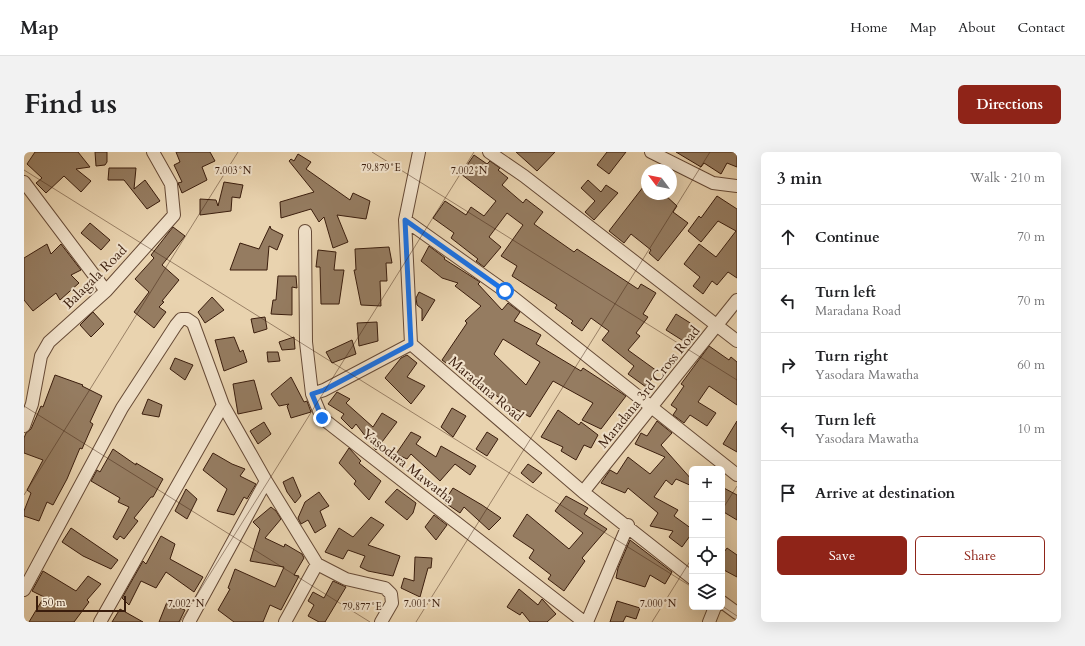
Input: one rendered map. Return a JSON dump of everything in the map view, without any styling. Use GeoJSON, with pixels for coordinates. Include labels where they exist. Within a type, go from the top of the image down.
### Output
{"type":"FeatureCollection","features":[{"type":"Feature","properties":{"kind":"street","name":"Balagala Road"},"geometry":{"type":"LineString","coordinates":[[24,426],[32,404],[41,356],[49,342],[106,291],[174,215],[171,184],[153,152]]}},
{"type":"Feature","properties":{"kind":"street"},"geometry":{"type":"LineString","coordinates":[[312,394],[324,390],[411,344],[405,220],[419,152]]}},
{"type":"Feature","properties":{"kind":"street"},"geometry":{"type":"LineString","coordinates":[[489,152],[524,176],[737,341]]}},
{"type":"Feature","properties":{"kind":"street"},"geometry":{"type":"LineString","coordinates":[[651,152],[714,183],[737,186]]}},
{"type":"Feature","properties":{"kind":"street"},"geometry":{"type":"LineString","coordinates":[[24,182],[106,291]]}},
{"type":"Feature","properties":{"kind":"street"},"geometry":{"type":"LineString","coordinates":[[405,220],[505,291],[652,406],[737,475]]}},
{"type":"Feature","properties":{"kind":"street","name":"Yasodara Mawatha"},"geometry":{"type":"LineString","coordinates":[[305,231],[306,342],[312,394],[322,418],[585,622]]}},
{"type":"Feature","properties":{"kind":"street","name":"Maradana 3rd Cross Road"},"geometry":{"type":"LineString","coordinates":[[584,492],[737,300]]}},
{"type":"Feature","properties":{"kind":"street"},"geometry":{"type":"LineString","coordinates":[[24,590],[122,408],[181,319],[187,319],[193,323],[223,405],[266,481],[317,564],[346,579],[385,588],[391,594],[392,603],[381,622]]}},
{"type":"Feature","properties":{"kind":"street","name":"Maradana Road"},"geometry":{"type":"LineString","coordinates":[[411,344],[584,492],[628,525],[689,576]]}},
{"type":"Feature","properties":{"kind":"street"},"geometry":{"type":"LineString","coordinates":[[100,622],[223,405]]}},
{"type":"Feature","properties":{"kind":"street"},"geometry":{"type":"LineString","coordinates":[[189,622],[266,481]]}},
{"type":"Feature","properties":{"kind":"street"},"geometry":{"type":"LineString","coordinates":[[585,622],[628,525]]}},
{"type":"Feature","properties":{"kind":"street"},"geometry":{"type":"LineString","coordinates":[[285,622],[317,564]]}},
{"type":"Feature","properties":{"kind":"street"},"geometry":{"type":"LineString","coordinates":[[725,604],[737,614]]}},
{"type":"Feature","properties":{"kind":"street"},"geometry":{"type":"LineString","coordinates":[[709,622],[714,610]]}},
{"type":"Feature","properties":{"kind":"building"},"geometry":{"type":"Polygon","coordinates":[[[35,152],[78,152],[90,167],[76,169],[91,181],[81,192],[64,176],[46,193],[36,183],[42,178],[27,164],[35,152]]]}},
{"type":"Feature","properties":{"kind":"building"},"geometry":{"type":"Polygon","coordinates":[[[95,152],[107,152],[107,162],[105,165],[96,166],[95,152]]]}},
{"type":"Feature","properties":{"kind":"building"},"geometry":{"type":"Polygon","coordinates":[[[176,152],[210,152],[215,161],[202,167],[207,180],[182,193],[178,183],[182,182],[174,165],[180,162],[176,152]]]}},
{"type":"Feature","properties":{"kind":"building"},"geometry":{"type":"Polygon","coordinates":[[[516,152],[555,152],[537,171],[516,152]]]}},
{"type":"Feature","properties":{"kind":"building"},"geometry":{"type":"Polygon","coordinates":[[[607,152],[626,152],[609,174],[597,165],[607,152]]]}},
{"type":"Feature","properties":{"kind":"building"},"geometry":{"type":"Polygon","coordinates":[[[676,152],[737,152],[737,167],[727,163],[721,174],[704,163],[701,167],[676,152]]]}},
{"type":"Feature","properties":{"kind":"building"},"geometry":{"type":"Polygon","coordinates":[[[298,154],[311,162],[306,169],[350,200],[353,193],[370,201],[366,219],[337,215],[348,242],[333,248],[324,217],[319,222],[311,209],[281,218],[280,202],[314,192],[289,161],[291,159],[294,161],[298,154]]]}},
{"type":"Feature","properties":{"kind":"building"},"geometry":{"type":"Polygon","coordinates":[[[474,155],[487,164],[490,161],[500,168],[498,170],[508,178],[502,185],[523,203],[526,199],[543,212],[534,224],[574,252],[577,249],[638,289],[641,284],[656,293],[643,314],[648,317],[636,333],[640,336],[628,350],[657,371],[646,387],[628,374],[634,366],[602,340],[609,331],[591,318],[582,331],[571,323],[573,321],[555,308],[557,305],[512,276],[517,266],[501,256],[523,225],[507,213],[489,237],[501,247],[484,267],[476,261],[478,259],[451,238],[454,233],[433,218],[445,201],[466,215],[471,207],[484,216],[496,201],[461,174],[474,155]]]}},
{"type":"Feature","properties":{"kind":"building"},"geometry":{"type":"Polygon","coordinates":[[[109,168],[136,168],[134,189],[145,180],[160,201],[147,209],[124,180],[108,180],[109,168]]]}},
{"type":"Feature","properties":{"kind":"building"},"geometry":{"type":"Polygon","coordinates":[[[588,180],[601,192],[606,185],[618,193],[594,220],[585,212],[595,201],[581,188],[588,180]]]}},
{"type":"Feature","properties":{"kind":"building"},"geometry":{"type":"Polygon","coordinates":[[[224,182],[243,185],[240,198],[232,197],[231,211],[200,215],[200,199],[216,200],[218,206],[224,182]]]}},
{"type":"Feature","properties":{"kind":"building"},"geometry":{"type":"Polygon","coordinates":[[[641,190],[641,200],[670,200],[677,206],[673,212],[688,223],[658,261],[649,253],[651,250],[631,234],[624,243],[609,231],[641,190]]]}},
{"type":"Feature","properties":{"kind":"building"},"geometry":{"type":"Polygon","coordinates":[[[717,196],[737,209],[737,278],[728,272],[717,285],[712,281],[703,294],[693,286],[700,277],[684,264],[699,244],[716,257],[736,231],[718,221],[701,242],[688,231],[699,216],[701,218],[717,196]]]}},
{"type":"Feature","properties":{"kind":"building"},"geometry":{"type":"Polygon","coordinates":[[[90,223],[110,240],[101,250],[81,233],[90,223]]]}},
{"type":"Feature","properties":{"kind":"building"},"geometry":{"type":"Polygon","coordinates":[[[270,226],[271,229],[283,235],[277,250],[269,246],[267,270],[230,270],[240,243],[259,249],[270,226]]]}},
{"type":"Feature","properties":{"kind":"building"},"geometry":{"type":"Polygon","coordinates":[[[173,227],[185,236],[162,265],[179,280],[162,301],[164,302],[159,307],[166,312],[154,328],[134,312],[149,292],[135,279],[154,258],[151,255],[173,227]]]}},
{"type":"Feature","properties":{"kind":"building"},"geometry":{"type":"Polygon","coordinates":[[[47,244],[51,254],[61,244],[81,270],[71,275],[79,283],[60,300],[56,293],[33,311],[24,300],[24,258],[47,244]]]}},
{"type":"Feature","properties":{"kind":"building"},"geometry":{"type":"Polygon","coordinates":[[[429,246],[445,258],[444,259],[480,282],[478,284],[502,310],[508,303],[520,312],[514,321],[541,335],[536,344],[581,371],[583,368],[626,396],[601,429],[582,420],[593,403],[553,381],[530,417],[512,407],[468,375],[466,378],[442,360],[467,323],[465,321],[481,306],[455,286],[458,283],[442,278],[421,261],[429,246]],[[503,339],[494,354],[526,385],[540,362],[503,339]]]}},
{"type":"Feature","properties":{"kind":"building"},"geometry":{"type":"Polygon","coordinates":[[[389,247],[392,263],[386,263],[387,281],[380,281],[381,306],[361,305],[354,270],[356,270],[355,249],[389,247]]]}},
{"type":"Feature","properties":{"kind":"building"},"geometry":{"type":"Polygon","coordinates":[[[318,250],[336,252],[334,270],[344,270],[339,304],[321,304],[320,267],[316,267],[318,250]]]}},
{"type":"Feature","properties":{"kind":"building"},"geometry":{"type":"Polygon","coordinates":[[[278,276],[296,276],[297,288],[292,287],[292,315],[271,314],[273,300],[276,300],[278,276]]]}},
{"type":"Feature","properties":{"kind":"building"},"geometry":{"type":"Polygon","coordinates":[[[419,292],[435,300],[422,321],[422,309],[417,305],[416,298],[419,292]]]}},
{"type":"Feature","properties":{"kind":"building"},"geometry":{"type":"Polygon","coordinates":[[[212,297],[224,310],[205,323],[198,312],[212,297]]]}},
{"type":"Feature","properties":{"kind":"building"},"geometry":{"type":"Polygon","coordinates":[[[93,312],[104,324],[91,337],[80,325],[93,312]]]}},
{"type":"Feature","properties":{"kind":"building"},"geometry":{"type":"Polygon","coordinates":[[[676,314],[695,326],[685,342],[666,330],[676,314]]]}},
{"type":"Feature","properties":{"kind":"building"},"geometry":{"type":"Polygon","coordinates":[[[265,317],[267,329],[254,333],[251,319],[265,317]]]}},
{"type":"Feature","properties":{"kind":"building"},"geometry":{"type":"Polygon","coordinates":[[[377,322],[378,341],[359,346],[357,323],[377,322]]]}},
{"type":"Feature","properties":{"kind":"building"},"geometry":{"type":"Polygon","coordinates":[[[234,337],[240,352],[243,350],[247,362],[224,371],[215,340],[234,337]]]}},
{"type":"Feature","properties":{"kind":"building"},"geometry":{"type":"Polygon","coordinates":[[[294,337],[295,349],[282,350],[279,342],[294,337]]]}},
{"type":"Feature","properties":{"kind":"building"},"geometry":{"type":"Polygon","coordinates":[[[352,340],[356,354],[332,363],[326,352],[352,340]]]}},
{"type":"Feature","properties":{"kind":"building"},"geometry":{"type":"Polygon","coordinates":[[[709,346],[729,360],[731,357],[737,362],[737,405],[709,386],[698,402],[716,413],[707,426],[690,415],[684,423],[673,415],[677,409],[671,405],[684,386],[681,384],[709,346]]]}},
{"type":"Feature","properties":{"kind":"building"},"geometry":{"type":"Polygon","coordinates":[[[267,352],[278,352],[280,361],[268,362],[267,352]]]}},
{"type":"Feature","properties":{"kind":"building"},"geometry":{"type":"Polygon","coordinates":[[[407,355],[417,363],[407,377],[425,386],[411,404],[385,378],[401,358],[407,355]]]}},
{"type":"Feature","properties":{"kind":"building"},"geometry":{"type":"Polygon","coordinates":[[[175,358],[193,365],[185,380],[170,369],[175,358]]]}},
{"type":"Feature","properties":{"kind":"building"},"geometry":{"type":"Polygon","coordinates":[[[55,375],[83,385],[82,386],[102,396],[90,422],[93,424],[82,449],[80,448],[67,479],[53,505],[47,502],[39,521],[24,516],[24,511],[31,493],[27,490],[43,460],[24,453],[24,438],[26,433],[31,429],[41,406],[43,407],[55,375]]]}},
{"type":"Feature","properties":{"kind":"building"},"geometry":{"type":"Polygon","coordinates":[[[291,377],[304,402],[307,401],[311,412],[291,418],[287,406],[289,404],[279,406],[271,394],[291,377]]]}},
{"type":"Feature","properties":{"kind":"building"},"geometry":{"type":"Polygon","coordinates":[[[254,380],[262,409],[238,414],[233,384],[254,380]]]}},
{"type":"Feature","properties":{"kind":"building"},"geometry":{"type":"Polygon","coordinates":[[[337,392],[350,399],[346,403],[373,427],[382,413],[397,422],[376,450],[356,424],[352,429],[341,418],[344,414],[328,404],[337,392]]]}},
{"type":"Feature","properties":{"kind":"building"},"geometry":{"type":"Polygon","coordinates":[[[148,399],[162,405],[159,417],[142,414],[148,399]]]}},
{"type":"Feature","properties":{"kind":"building"},"geometry":{"type":"Polygon","coordinates":[[[452,408],[466,416],[453,437],[441,427],[452,408]]]}},
{"type":"Feature","properties":{"kind":"building"},"geometry":{"type":"Polygon","coordinates":[[[558,410],[579,425],[581,422],[598,435],[591,448],[584,445],[576,460],[561,451],[563,447],[541,437],[558,410]]]}},
{"type":"Feature","properties":{"kind":"building"},"geometry":{"type":"Polygon","coordinates":[[[657,421],[672,433],[661,445],[689,477],[689,485],[676,479],[672,485],[666,480],[654,497],[678,510],[674,516],[689,527],[689,537],[682,547],[669,537],[673,531],[650,526],[658,513],[628,488],[625,493],[601,483],[610,470],[617,474],[628,457],[650,474],[665,457],[635,444],[641,433],[647,436],[657,421]]]}},
{"type":"Feature","properties":{"kind":"building"},"geometry":{"type":"Polygon","coordinates":[[[737,421],[737,452],[723,444],[737,421]]]}},
{"type":"Feature","properties":{"kind":"building"},"geometry":{"type":"Polygon","coordinates":[[[264,422],[271,434],[258,444],[250,431],[264,422]]]}},
{"type":"Feature","properties":{"kind":"building"},"geometry":{"type":"Polygon","coordinates":[[[411,432],[421,437],[416,444],[436,457],[441,446],[476,466],[470,475],[455,464],[440,481],[411,454],[407,459],[396,454],[411,432]]]}},
{"type":"Feature","properties":{"kind":"building"},"geometry":{"type":"Polygon","coordinates":[[[487,432],[498,439],[487,456],[476,449],[487,432]]]}},
{"type":"Feature","properties":{"kind":"building"},"geometry":{"type":"Polygon","coordinates":[[[349,448],[361,461],[359,463],[381,481],[369,500],[354,484],[356,481],[339,463],[349,448]]]}},
{"type":"Feature","properties":{"kind":"building"},"geometry":{"type":"Polygon","coordinates":[[[113,449],[136,465],[136,463],[163,479],[153,497],[151,497],[134,518],[138,521],[124,539],[120,536],[117,540],[113,537],[129,507],[118,502],[120,498],[91,481],[97,470],[100,472],[113,449]]]}},
{"type":"Feature","properties":{"kind":"building"},"geometry":{"type":"Polygon","coordinates":[[[213,453],[232,464],[245,469],[240,476],[256,484],[247,499],[244,497],[234,515],[217,511],[227,489],[203,470],[213,453]]]}},
{"type":"Feature","properties":{"kind":"building"},"geometry":{"type":"Polygon","coordinates":[[[528,464],[542,473],[533,483],[521,473],[528,464]]]}},
{"type":"Feature","properties":{"kind":"building"},"geometry":{"type":"Polygon","coordinates":[[[293,477],[301,496],[295,503],[287,492],[283,482],[293,477]]]}},
{"type":"Feature","properties":{"kind":"building"},"geometry":{"type":"Polygon","coordinates":[[[453,488],[501,518],[489,530],[464,507],[460,513],[444,502],[453,488]]]}},
{"type":"Feature","properties":{"kind":"building"},"geometry":{"type":"Polygon","coordinates":[[[186,489],[197,499],[187,519],[175,511],[186,489]]]}},
{"type":"Feature","properties":{"kind":"building"},"geometry":{"type":"Polygon","coordinates":[[[397,489],[416,503],[413,513],[407,520],[385,502],[397,489]]]}},
{"type":"Feature","properties":{"kind":"building"},"geometry":{"type":"Polygon","coordinates":[[[725,489],[737,495],[737,520],[725,513],[725,489]]]}},
{"type":"Feature","properties":{"kind":"building"},"geometry":{"type":"Polygon","coordinates":[[[319,492],[329,506],[320,511],[326,526],[315,533],[308,520],[301,524],[298,518],[305,502],[319,492]]]}},
{"type":"Feature","properties":{"kind":"building"},"geometry":{"type":"Polygon","coordinates":[[[566,496],[588,508],[584,514],[607,529],[582,558],[585,561],[564,591],[548,579],[551,575],[529,558],[534,550],[513,536],[527,514],[569,549],[583,533],[555,511],[566,496]]]}},
{"type":"Feature","properties":{"kind":"building"},"geometry":{"type":"Polygon","coordinates":[[[271,507],[276,511],[281,519],[265,538],[284,547],[285,544],[302,554],[304,558],[294,575],[299,576],[281,610],[270,605],[263,622],[234,622],[218,610],[230,589],[228,588],[235,569],[275,587],[284,567],[250,561],[260,529],[253,522],[271,507]]]}},
{"type":"Feature","properties":{"kind":"building"},"geometry":{"type":"Polygon","coordinates":[[[434,515],[447,525],[436,540],[425,527],[434,515]]]}},
{"type":"Feature","properties":{"kind":"building"},"geometry":{"type":"Polygon","coordinates":[[[371,517],[384,525],[368,545],[400,556],[393,576],[368,571],[360,567],[365,556],[348,550],[343,559],[325,552],[339,528],[353,537],[371,517]]]}},
{"type":"Feature","properties":{"kind":"building"},"geometry":{"type":"Polygon","coordinates":[[[71,528],[118,560],[111,569],[83,556],[62,542],[71,528]]]}},
{"type":"Feature","properties":{"kind":"building"},"geometry":{"type":"Polygon","coordinates":[[[161,536],[175,544],[170,559],[203,577],[194,592],[166,572],[156,588],[141,581],[129,605],[122,598],[143,561],[146,564],[161,536]]]}},
{"type":"Feature","properties":{"kind":"building"},"geometry":{"type":"Polygon","coordinates":[[[630,540],[672,572],[665,584],[650,575],[645,587],[616,578],[618,568],[630,540]]]}},
{"type":"Feature","properties":{"kind":"building"},"geometry":{"type":"Polygon","coordinates":[[[727,548],[737,555],[737,577],[725,571],[725,551],[727,548]]]}},
{"type":"Feature","properties":{"kind":"building"},"geometry":{"type":"Polygon","coordinates":[[[415,557],[432,558],[431,568],[428,568],[420,597],[401,588],[404,578],[414,581],[415,557]]]}},
{"type":"Feature","properties":{"kind":"building"},"geometry":{"type":"Polygon","coordinates":[[[43,571],[76,591],[88,576],[101,584],[87,600],[89,602],[74,622],[29,622],[44,597],[32,591],[43,571]]]}},
{"type":"Feature","properties":{"kind":"building"},"geometry":{"type":"Polygon","coordinates":[[[333,581],[346,587],[325,622],[319,622],[308,616],[314,605],[308,601],[313,592],[324,598],[333,581]]]}},
{"type":"Feature","properties":{"kind":"building"},"geometry":{"type":"Polygon","coordinates":[[[519,589],[538,605],[542,599],[556,614],[547,622],[530,622],[522,612],[520,615],[507,607],[519,589]]]}},
{"type":"Feature","properties":{"kind":"building"},"geometry":{"type":"Polygon","coordinates":[[[617,601],[640,608],[636,619],[626,616],[623,622],[610,622],[617,601]]]}},
{"type":"Feature","properties":{"kind":"building"},"geometry":{"type":"Polygon","coordinates":[[[167,602],[185,610],[179,622],[159,622],[167,602]]]}},
{"type":"Feature","properties":{"kind":"building"},"geometry":{"type":"Polygon","coordinates":[[[120,609],[143,622],[112,622],[120,609]]]}},
{"type":"Feature","properties":{"kind":"route"},"geometry":{"type":"LineString","coordinates":[[322,418],[312,394],[324,390],[411,344],[405,220],[505,291]]}}]}
